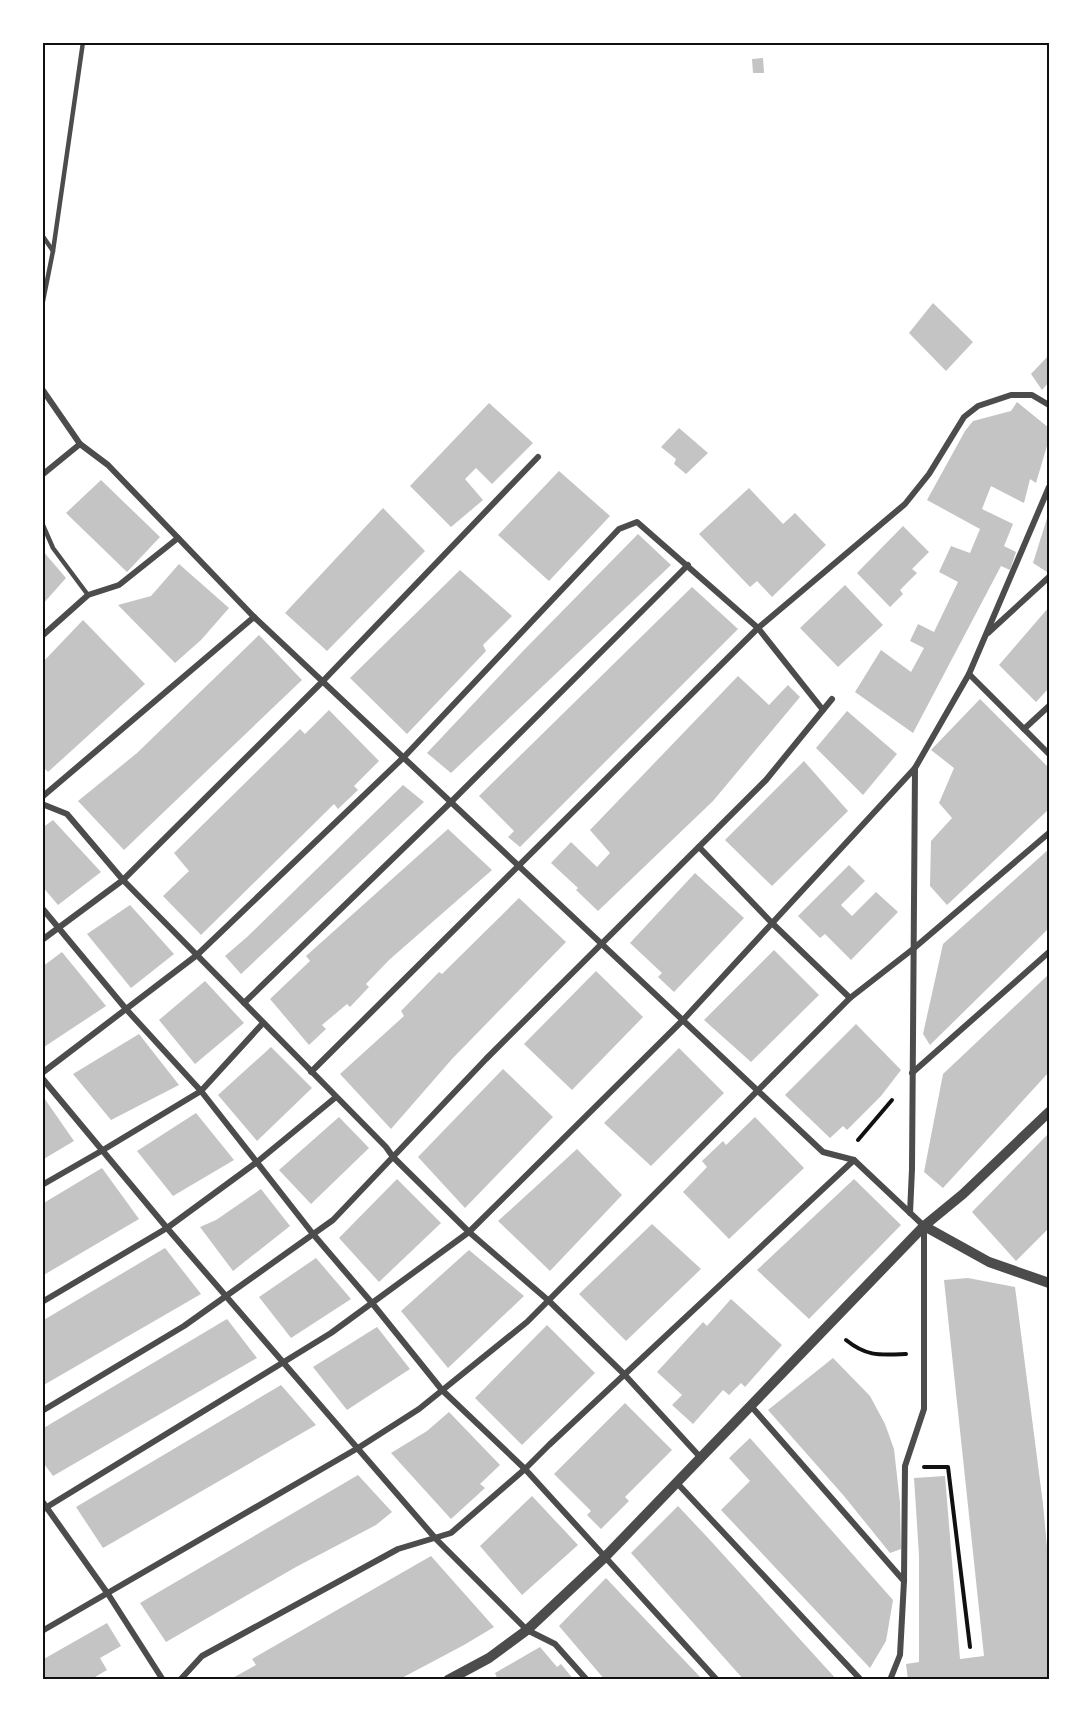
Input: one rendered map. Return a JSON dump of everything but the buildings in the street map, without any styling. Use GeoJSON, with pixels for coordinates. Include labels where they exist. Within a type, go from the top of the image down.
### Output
{"type":"FeatureCollection","features":[{"type":"Feature","properties":{"kind":"street"},"geometry":{"type":"LineString","coordinates":[[42,389],[80,444],[108,465],[254,617],[824,1152],[854,1160],[924,1226],[989,1262],[1049,1283]]}},
{"type":"Feature","properties":{"kind":"street"},"geometry":{"type":"LineString","coordinates":[[311,1072],[758,628],[905,504],[929,474],[964,417],[978,406],[1011,395],[1032,395],[1049,405]]}},
{"type":"Feature","properties":{"kind":"street"},"geometry":{"type":"LineString","coordinates":[[42,475],[80,444]]}},
{"type":"Feature","properties":{"kind":"street"},"geometry":{"type":"LineString","coordinates":[[42,939],[123,880],[323,681],[538,457]]}},
{"type":"Feature","properties":{"kind":"street"},"geometry":{"type":"LineString","coordinates":[[44,1509],[331,1333],[470,1232],[683,1020],[915,768],[969,674],[1049,487]]}},
{"type":"Feature","properties":{"kind":"street"},"geometry":{"type":"LineString","coordinates":[[42,1072],[197,955],[404,757],[619,529],[638,522],[688,565],[758,628],[823,710]]}},
{"type":"Feature","properties":{"kind":"street"},"geometry":{"type":"LineString","coordinates":[[42,636],[88,595],[119,585],[178,538]]}},
{"type":"Feature","properties":{"kind":"street"},"geometry":{"type":"LineString","coordinates":[[244,1003],[452,802],[688,565]]}},
{"type":"Feature","properties":{"kind":"street"},"geometry":{"type":"LineString","coordinates":[[986,636],[1049,577]]}},
{"type":"Feature","properties":{"kind":"street"},"geometry":{"type":"LineString","coordinates":[[42,797],[254,617]]}},
{"type":"Feature","properties":{"kind":"street"},"geometry":{"type":"LineString","coordinates":[[969,674],[1049,754]]}},
{"type":"Feature","properties":{"kind":"street"},"geometry":{"type":"LineString","coordinates":[[42,1411],[184,1326],[333,1220],[486,1059],[766,780],[832,699]]}},
{"type":"Feature","properties":{"kind":"street"},"geometry":{"type":"LineString","coordinates":[[1024,729],[1049,706]]}},
{"type":"Feature","properties":{"kind":"street"},"geometry":{"type":"LineString","coordinates":[[910,1213],[915,768]]}},
{"type":"Feature","properties":{"kind":"street"},"geometry":{"type":"LineString","coordinates":[[42,804],[67,814],[123,880],[386,1147],[393,1157],[470,1232],[549,1301],[624,1374],[701,1458]]}},
{"type":"Feature","properties":{"kind":"street"},"geometry":{"type":"LineString","coordinates":[[42,1631],[358,1448],[419,1409],[527,1322],[850,998],[913,949],[1049,833]]}},
{"type":"Feature","properties":{"kind":"street"},"geometry":{"type":"LineString","coordinates":[[699,847],[772,923],[850,998]]}},
{"type":"Feature","properties":{"kind":"street"},"geometry":{"type":"LineString","coordinates":[[42,908],[126,1009],[201,1090],[313,1234],[442,1390],[525,1469],[717,1680]]}},
{"type":"Feature","properties":{"kind":"street"},"geometry":{"type":"LineString","coordinates":[[912,1073],[1049,952]]}},
{"type":"Feature","properties":{"kind":"street"},"geometry":{"type":"LineString","coordinates":[[42,1185],[201,1090],[263,1023]]}},
{"type":"Feature","properties":{"kind":"street"},"geometry":{"type":"LineString","coordinates":[[42,1078],[436,1539],[527,1630],[555,1644],[587,1680]]}},
{"type":"Feature","properties":{"kind":"street"},"geometry":{"type":"LineString","coordinates":[[42,1302],[168,1228],[257,1162],[336,1096]]}},
{"type":"Feature","properties":{"kind":"street"},"geometry":{"type":"LineString","coordinates":[[448,1680],[489,1658],[527,1630],[604,1558],[924,1226],[963,1194],[1049,1112]]}},
{"type":"Feature","properties":{"kind":"street"},"geometry":{"type":"LineString","coordinates":[[180,1680],[202,1656],[398,1549],[451,1533],[525,1469],[854,1160]]}},
{"type":"Feature","properties":{"kind":"street"},"geometry":{"type":"LineString","coordinates":[[890,1680],[900,1655],[904,1581],[905,1466],[924,1409],[924,1226]]}},
{"type":"Feature","properties":{"kind":"street"},"geometry":{"type":"LineString","coordinates":[[751,1406],[904,1581]]}},
{"type":"Feature","properties":{"kind":"street"},"geometry":{"type":"LineString","coordinates":[[676,1483],[861,1680]]}},
{"type":"Feature","properties":{"kind":"street"},"geometry":{"type":"LineString","coordinates":[[42,1501],[44,1509],[108,1594],[163,1680]]}},
{"type":"Feature","properties":{"kind":"lane"},"geometry":{"type":"LineString","coordinates":[[42,306],[53,251],[82,42]]}},
{"type":"Feature","properties":{"kind":"lane"},"geometry":{"type":"LineString","coordinates":[[42,235],[53,251]]}},
{"type":"Feature","properties":{"kind":"lane"},"geometry":{"type":"LineString","coordinates":[[42,523],[53,549],[88,595]]}},
{"type":"Feature","properties":{"kind":"path"},"geometry":{"type":"LineString","coordinates":[[842,1157],[901,1089],[912,1092]]}},
{"type":"Feature","properties":{"kind":"path"},"geometry":{"type":"LineString","coordinates":[[862,1352],[885,1355],[924,1353]]}},
{"type":"Feature","properties":{"kind":"path"},"geometry":{"type":"LineString","coordinates":[[905,1466],[948,1467],[970,1647]]}}]}
